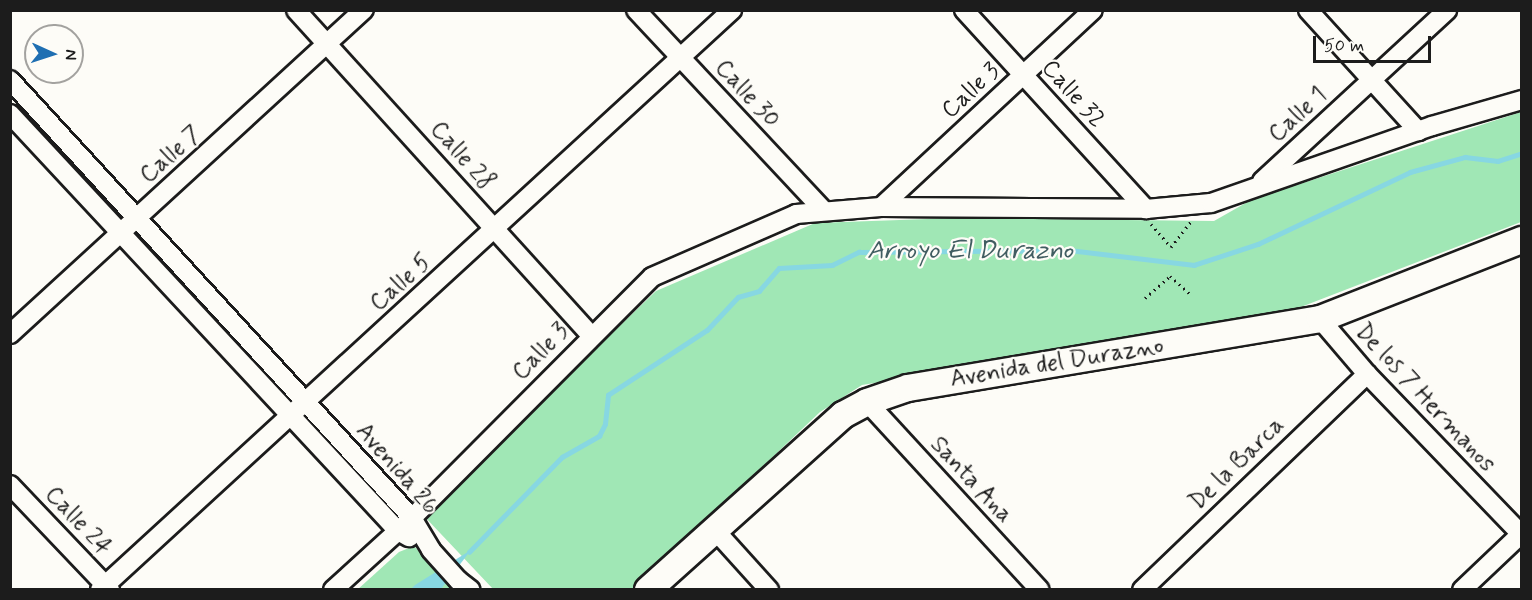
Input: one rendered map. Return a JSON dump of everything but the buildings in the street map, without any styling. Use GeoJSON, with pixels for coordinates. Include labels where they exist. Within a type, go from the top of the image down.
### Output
{"type":"FeatureCollection","features":[{"type":"Feature","properties":{"kind":"main road","name":"Avenida del Durazno"},"geometry":{"type":"LineString","coordinates":[[648,590],[713,528],[843,414],[867,402],[908,388],[1320,319],[1521,240]]}},
{"type":"Feature","properties":{"kind":"street","name":"Calle 28"},"geometry":{"type":"LineString","coordinates":[[296,10],[591,335]]}},
{"type":"Feature","properties":{"kind":"street","name":"Calle 7"},"geometry":{"type":"LineString","coordinates":[[10,334],[363,10]]}},
{"type":"Feature","properties":{"kind":"street","name":"Calle 30"},"geometry":{"type":"LineString","coordinates":[[636,10],[823,210]]}},
{"type":"Feature","properties":{"kind":"street","name":"Calle 5"},"geometry":{"type":"LineString","coordinates":[[105,588],[305,401],[496,230],[732,10]]}},
{"type":"Feature","properties":{"kind":"street","name":"Calle 32"},"geometry":{"type":"LineString","coordinates":[[964,10],[1147,209]]}},
{"type":"Feature","properties":{"kind":"street","name":"Calle 3"},"geometry":{"type":"LineString","coordinates":[[333,590],[412,518],[591,335],[652,277],[796,214],[881,207],[1093,10]]}},
{"type":"Feature","properties":{"kind":"street"},"geometry":{"type":"LineString","coordinates":[[1308,10],[1418,131]]}},
{"type":"Feature","properties":{"kind":"street","name":"Calle 1"},"geometry":{"type":"LineString","coordinates":[[881,207],[1147,209],[1205,203],[1256,186],[1447,10]]}},
{"type":"Feature","properties":{"kind":"street","name":"Avenida 26"},"geometry":{"type":"LineString","coordinates":[[10,80],[412,518],[431,550]]}},
{"type":"Feature","properties":{"kind":"street"},"geometry":{"type":"LineString","coordinates":[[1256,186],[1418,131],[1521,100]]}},
{"type":"Feature","properties":{"kind":"street","name":"Avenida 26"},"geometry":{"type":"LineString","coordinates":[[10,114],[398,531],[431,550]]}},
{"type":"Feature","properties":{"kind":"street","name":"De los 7 Hermanos"},"geometry":{"type":"LineString","coordinates":[[1320,319],[1366,374],[1521,534]]}},
{"type":"Feature","properties":{"kind":"street","name":"De la Barca"},"geometry":{"type":"LineString","coordinates":[[1142,590],[1366,374]]}},
{"type":"Feature","properties":{"kind":"street","name":"Santa Ana"},"geometry":{"type":"LineString","coordinates":[[867,402],[1040,590]]}},
{"type":"Feature","properties":{"kind":"street","name":"Calle 24"},"geometry":{"type":"LineString","coordinates":[[10,485],[105,588]]}},
{"type":"Feature","properties":{"kind":"street"},"geometry":{"type":"LineString","coordinates":[[713,528],[770,590]]}},
{"type":"Feature","properties":{"kind":"street"},"geometry":{"type":"LineString","coordinates":[[1462,590],[1521,534]]}},
{"type":"Feature","properties":{"kind":"street"},"geometry":{"type":"LineString","coordinates":[[431,550],[466,586]]}},
{"type":"Feature","properties":{"kind":"path"},"geometry":{"type":"LineString","coordinates":[[1147,209],[1171,247],[1205,203]]}},
{"type":"Feature","properties":{"kind":"path"},"geometry":{"type":"LineString","coordinates":[[1145,298],[1170,276],[1191,295]]}},
{"type":"Feature","properties":{"kind":"green space"},"geometry":{"type":"Polygon","coordinates":[[[1521,112],[1521,222],[1275,317],[862,385],[820,412],[633,589],[493,589],[423,515],[656,291],[815,223],[956,218],[1214,221],[1251,200],[1521,112]]]}},
{"type":"Feature","properties":{"kind":"green space"},"geometry":{"type":"Polygon","coordinates":[[[414,546],[455,589],[357,590],[399,552],[414,546]]]}},
{"type":"Feature","properties":{"kind":"water"},"geometry":{"type":"Polygon","coordinates":[[[471,550],[441,589],[410,590],[415,585],[471,550]]]}},
{"type":"Feature","properties":{"kind":"waterway","name":"Arroyo El Durazno"},"geometry":{"type":"LineString","coordinates":[[469,552],[562,457],[599,436],[605,424],[608,395],[707,330],[738,297],[759,291],[779,268],[832,265],[859,252],[1069,250],[1194,265],[1258,244],[1410,172],[1465,157],[1498,161],[1522,153]]}}]}
